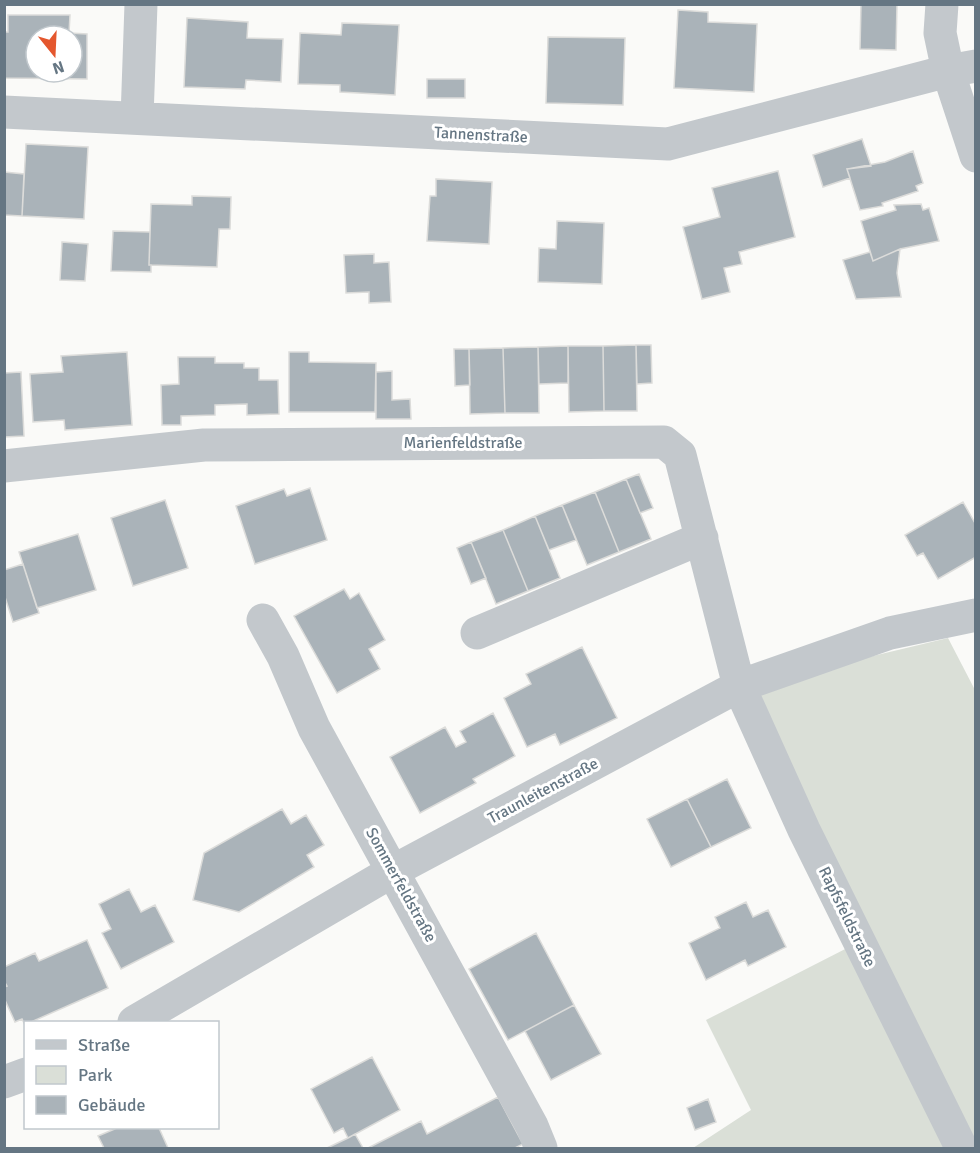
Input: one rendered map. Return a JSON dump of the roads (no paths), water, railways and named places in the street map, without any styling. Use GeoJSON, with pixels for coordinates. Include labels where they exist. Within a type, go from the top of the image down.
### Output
{"type":"FeatureCollection","features":[{"type":"Feature","properties":{"kind":"street"},"geometry":{"type":"LineString","coordinates":[[137,118],[141,4]]}},
{"type":"Feature","properties":{"kind":"street"},"geometry":{"type":"LineString","coordinates":[[942,4],[940,33],[962,69],[975,156]]}},
{"type":"Feature","properties":{"kind":"street","name":"Tannenstraße"},"geometry":{"type":"LineString","coordinates":[[4,112],[668,144],[962,69]]}},
{"type":"Feature","properties":{"kind":"street","name":"Marienfeldstraße"},"geometry":{"type":"LineString","coordinates":[[4,466],[204,445],[664,442],[680,455],[739,686]]}},
{"type":"Feature","properties":{"kind":"street"},"geometry":{"type":"LineString","coordinates":[[477,633],[702,538]]}},
{"type":"Feature","properties":{"kind":"street","name":"Traunleitenstraße"},"geometry":{"type":"LineString","coordinates":[[137,1021],[393,871],[739,686],[890,633],[975,615]]}},
{"type":"Feature","properties":{"kind":"street","name":"Sommerfeldstraße"},"geometry":{"type":"LineString","coordinates":[[263,620],[283,656],[314,728],[532,1126],[541,1149]]}},
{"type":"Feature","properties":{"kind":"street","name":"Rapfsfeldstraße"},"geometry":{"type":"LineString","coordinates":[[739,686],[804,830],[960,1145]]}},
{"type":"Feature","properties":{"kind":"street"},"geometry":{"type":"LineString","coordinates":[[4,1082],[24,1075]]}}]}
